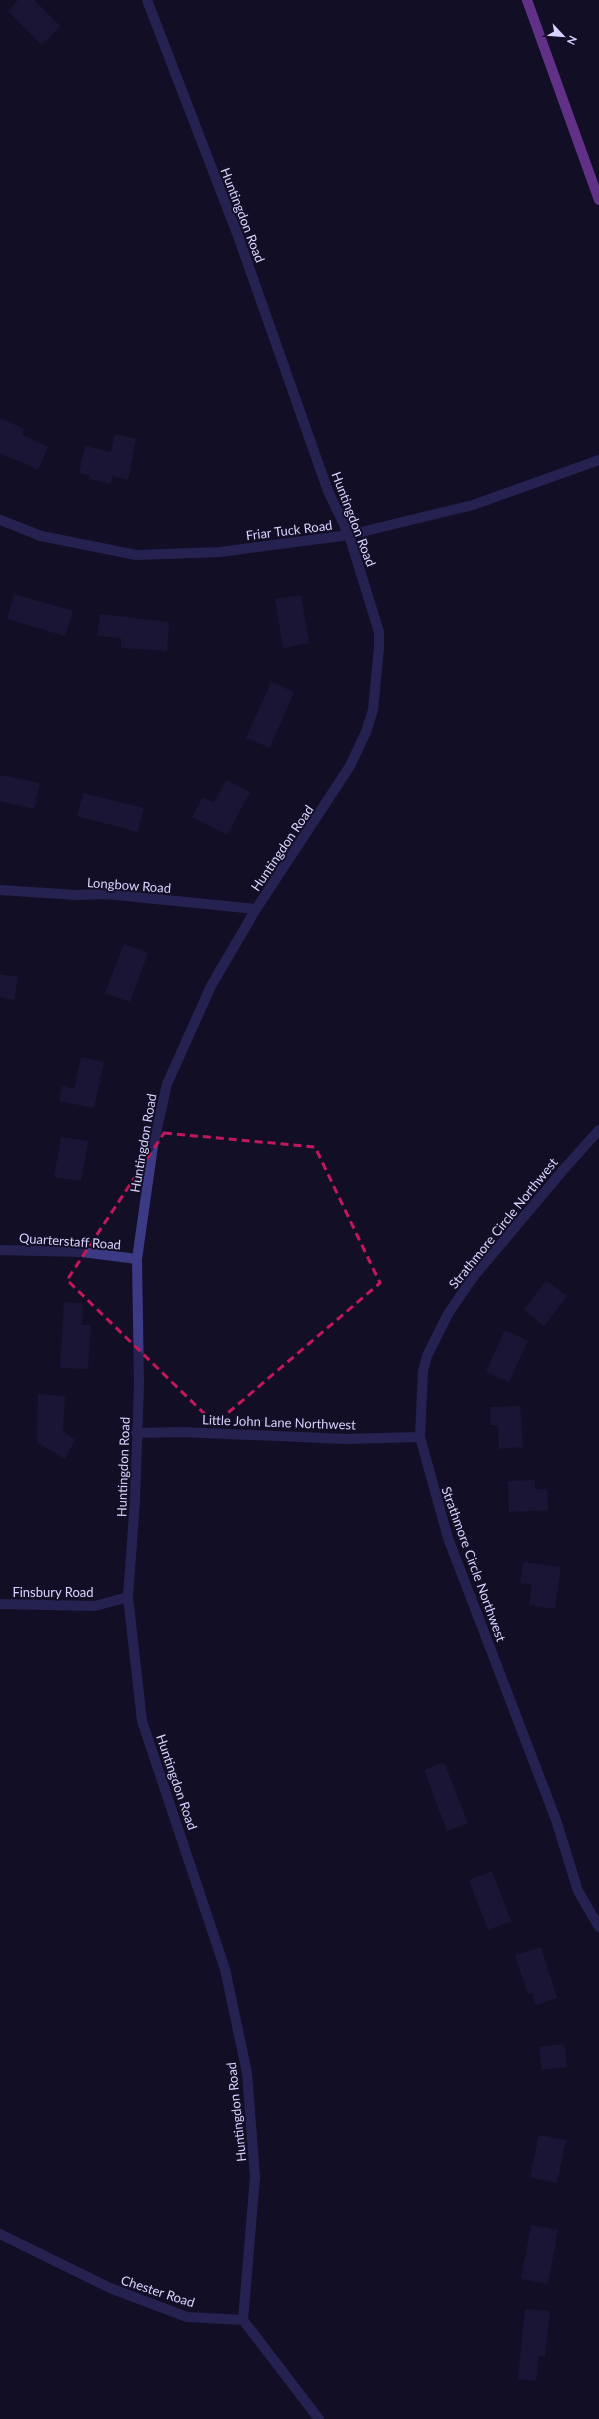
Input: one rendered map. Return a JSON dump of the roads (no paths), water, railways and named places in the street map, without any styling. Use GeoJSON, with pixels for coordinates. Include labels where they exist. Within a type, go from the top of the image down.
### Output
{"type":"FeatureCollection","features":[{"type":"Feature","properties":{"kind":"main road"},"geometry":{"type":"LineString","coordinates":[[528,0],[599,200]]}},
{"type":"Feature","properties":{"kind":"street","name":"Huntingdon Road"},"geometry":{"type":"LineString","coordinates":[[147,0],[238,236],[328,491],[349,536],[379,632],[379,647],[372,710],[366,732],[350,766],[256,909],[211,986],[167,1084],[153,1146],[137,1259],[139,1384],[136,1433],[136,1500],[128,1597],[142,1721],[225,1968],[247,2074],[255,2178],[243,2320]]}},
{"type":"Feature","properties":{"kind":"street","name":"Friar Tuck Road"},"geometry":{"type":"LineString","coordinates":[[0,520],[41,536],[136,555],[220,552],[349,536],[473,505],[599,460]]}},
{"type":"Feature","properties":{"kind":"street","name":"Longbow Road"},"geometry":{"type":"LineString","coordinates":[[0,890],[77,895],[106,894],[256,909]]}},
{"type":"Feature","properties":{"kind":"street","name":"Strathmore Circle Northwest"},"geometry":{"type":"LineString","coordinates":[[599,1130],[564,1169],[474,1276],[448,1314],[427,1356],[422,1386],[420,1437],[448,1538],[556,1820],[578,1891],[599,1927]]}},
{"type":"Feature","properties":{"kind":"street","name":"Quarterstaff Road"},"geometry":{"type":"LineString","coordinates":[[0,1250],[82,1252],[137,1259]]}},
{"type":"Feature","properties":{"kind":"street","name":"Little John Lane Northwest"},"geometry":{"type":"LineString","coordinates":[[136,1433],[212,1432],[346,1439],[420,1437]]}},
{"type":"Feature","properties":{"kind":"street","name":"Finsbury Road"},"geometry":{"type":"LineString","coordinates":[[0,1604],[95,1606],[128,1597]]}},
{"type":"Feature","properties":{"kind":"street","name":"Chester Road"},"geometry":{"type":"LineString","coordinates":[[0,2234],[110,2288],[187,2317],[243,2320]]}},
{"type":"Feature","properties":{"kind":"street"},"geometry":{"type":"LineString","coordinates":[[243,2320],[320,2419]]}}]}
